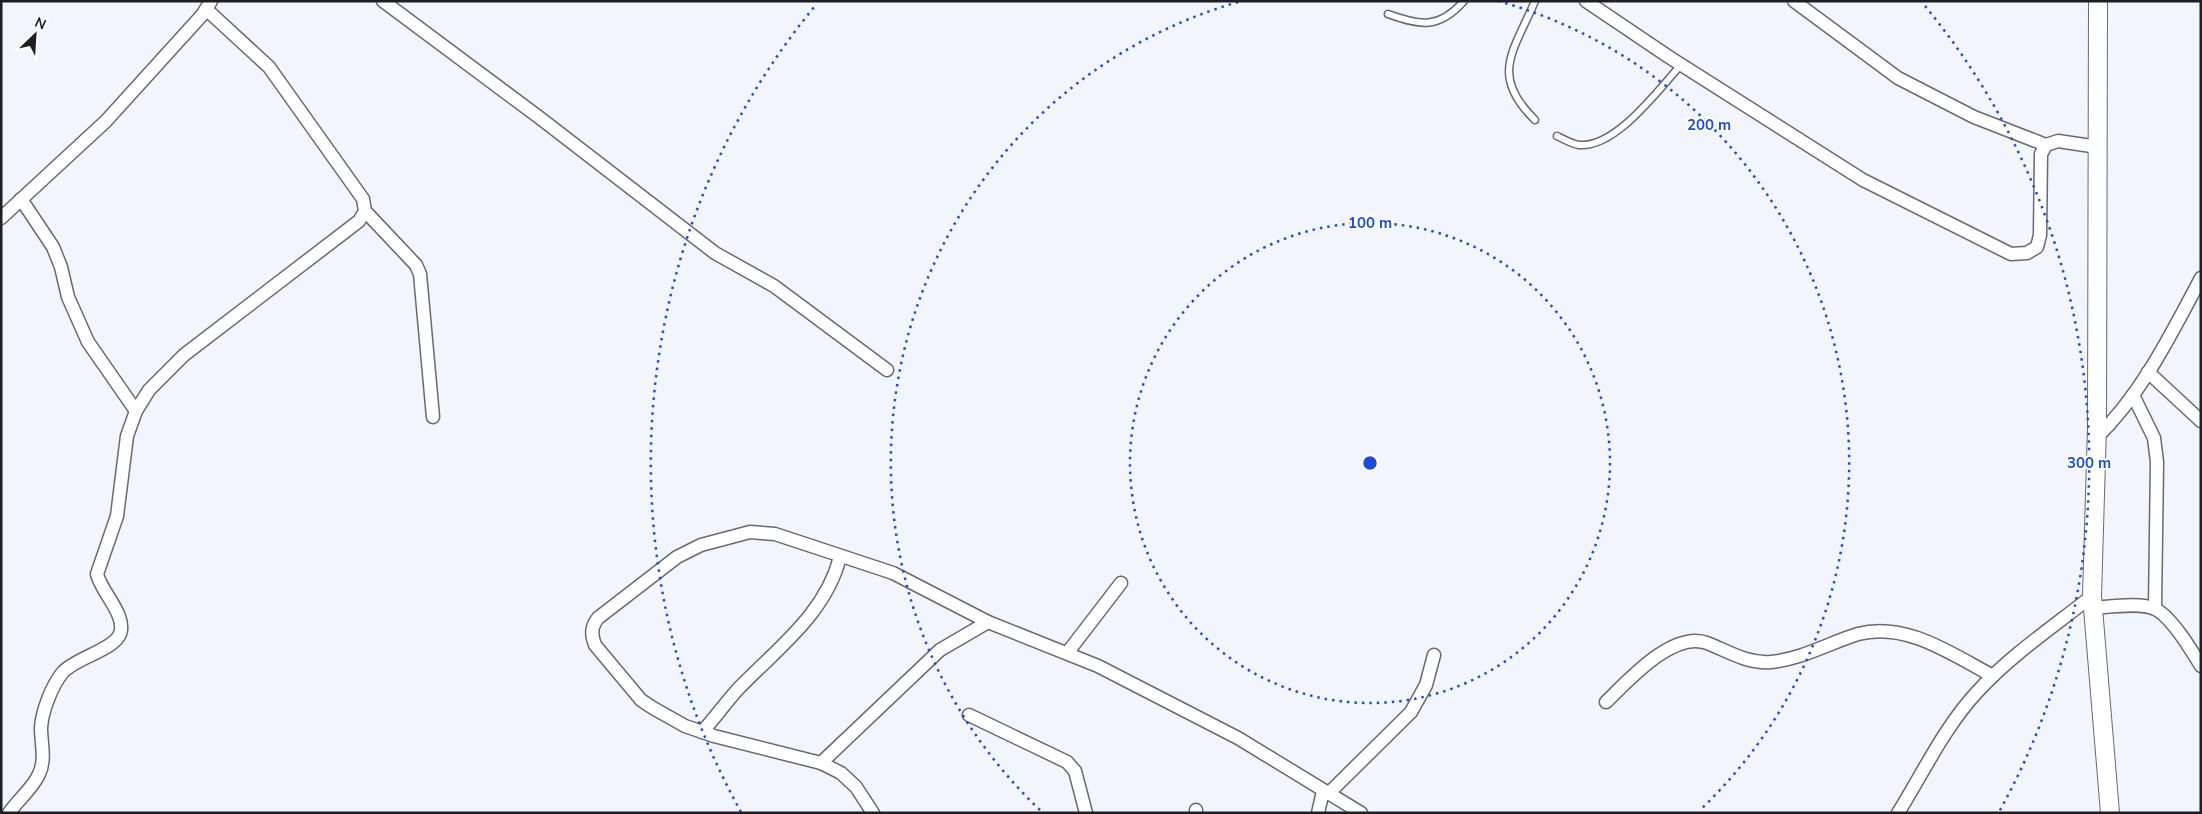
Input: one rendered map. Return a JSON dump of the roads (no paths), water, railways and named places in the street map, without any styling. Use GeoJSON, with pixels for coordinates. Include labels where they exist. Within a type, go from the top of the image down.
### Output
{"type":"FeatureCollection","features":[{"type":"Feature","properties":{"kind":"street"},"geometry":{"type":"LineString","coordinates":[[383,1],[540,118],[714,253],[774,286],[887,370]]}},
{"type":"Feature","properties":{"kind":"street"},"geometry":{"type":"LineString","coordinates":[[1586,1],[1863,180],[2011,254],[2027,253],[2037,247],[2040,235],[2041,154],[2046,145]]}},
{"type":"Feature","properties":{"kind":"street"},"geometry":{"type":"LineString","coordinates":[[1794,1],[1898,78],[1974,117],[2046,145],[2058,141],[2098,147]]}},
{"type":"Feature","properties":{"kind":"street"},"geometry":{"type":"LineString","coordinates":[[2098,1],[2096,438],[2092,602],[2110,813]]}},
{"type":"Feature","properties":{"kind":"street"},"geometry":{"type":"LineString","coordinates":[[1,218],[106,121],[208,5],[279,80],[363,199],[365,211],[416,265],[420,274],[433,417]]}},
{"type":"Feature","properties":{"kind":"street"},"geometry":{"type":"LineString","coordinates":[[21,199],[53,247],[61,266],[68,297],[88,342],[136,411]]}},
{"type":"Feature","properties":{"kind":"street"},"geometry":{"type":"LineString","coordinates":[[9,813],[39,775],[42,764],[43,714],[64,672],[112,642],[120,634],[121,625],[118,614],[99,582],[97,574],[117,516],[126,436],[136,411],[149,390],[184,356],[359,221],[365,211]]}},
{"type":"Feature","properties":{"kind":"street"},"geometry":{"type":"LineString","coordinates":[[2096,438],[2120,414],[2133,395],[2201,278]]}},
{"type":"Feature","properties":{"kind":"street"},"geometry":{"type":"LineString","coordinates":[[2148,372],[2201,421]]}},
{"type":"Feature","properties":{"kind":"street"},"geometry":{"type":"LineString","coordinates":[[2133,395],[2154,438],[2156,462],[2155,608]]}},
{"type":"Feature","properties":{"kind":"street"},"geometry":{"type":"LineString","coordinates":[[873,813],[856,787],[841,773],[821,763],[702,732],[685,726],[641,700],[596,645],[592,634],[593,624],[598,618],[677,557],[701,544],[750,532],[775,534],[893,573],[988,622],[1068,652],[1238,738],[1361,813]]}},
{"type":"Feature","properties":{"kind":"street"},"geometry":{"type":"LineString","coordinates":[[702,732],[738,689],[813,613],[827,594],[835,578],[840,557]]}},
{"type":"Feature","properties":{"kind":"street"},"geometry":{"type":"LineString","coordinates":[[1068,652],[1121,583]]}},
{"type":"Feature","properties":{"kind":"street"},"geometry":{"type":"LineString","coordinates":[[1898,813],[1954,723],[1976,693],[1993,676],[2092,602],[2155,608],[2165,616],[2201,666]]}},
{"type":"Feature","properties":{"kind":"street"},"geometry":{"type":"LineString","coordinates":[[821,763],[940,650],[988,622]]}},
{"type":"Feature","properties":{"kind":"street"},"geometry":{"type":"LineString","coordinates":[[1606,702],[1655,658],[1678,643],[1695,641],[1704,642],[1746,660],[1768,662],[1787,660],[1860,634],[1887,631],[1930,644],[1993,676]]}},
{"type":"Feature","properties":{"kind":"street"},"geometry":{"type":"LineString","coordinates":[[1318,813],[1326,792],[1411,712],[1426,685],[1434,655]]}},
{"type":"Feature","properties":{"kind":"street"},"geometry":{"type":"LineString","coordinates":[[969,715],[1067,762],[1075,771],[1086,813]]}},
{"type":"Feature","properties":{"kind":"lane"},"geometry":{"type":"LineString","coordinates":[[1388,14],[1414,23],[1431,24],[1445,18],[1464,1]]}},
{"type":"Feature","properties":{"kind":"lane"},"geometry":{"type":"LineString","coordinates":[[1535,1],[1509,63],[1507,75],[1512,91],[1524,109],[1535,120]]}},
{"type":"Feature","properties":{"kind":"lane"},"geometry":{"type":"LineString","coordinates":[[1557,136],[1578,145],[1598,142],[1617,131],[1634,116],[1681,64]]}}]}
